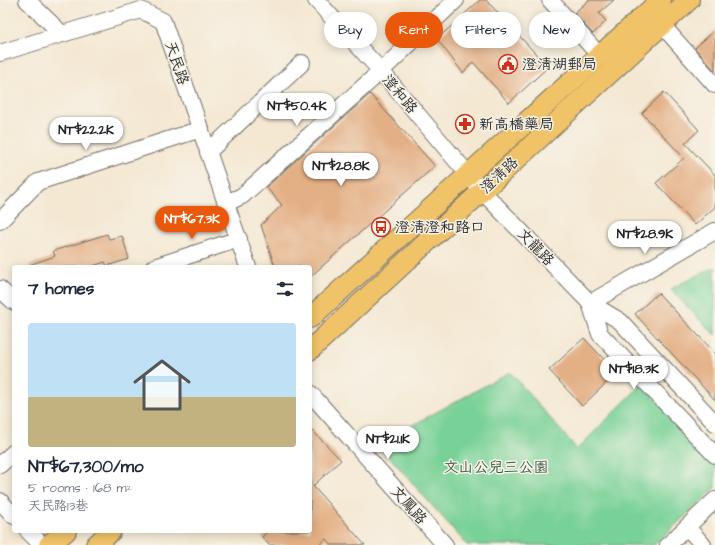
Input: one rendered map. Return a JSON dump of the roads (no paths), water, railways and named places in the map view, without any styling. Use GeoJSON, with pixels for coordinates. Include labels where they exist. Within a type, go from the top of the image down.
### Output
{"type":"FeatureCollection","features":[{"type":"Feature","properties":{"kind":"main road","name":"澄清路"},"geometry":{"type":"LineString","coordinates":[[312,316],[661,0]]}},
{"type":"Feature","properties":{"kind":"main road","name":"澄清路"},"geometry":{"type":"LineString","coordinates":[[312,348],[689,0]]}},
{"type":"Feature","properties":{"kind":"main road"},"geometry":{"type":"LineString","coordinates":[[50,545],[64,533]]}},
{"type":"Feature","properties":{"kind":"main road"},"geometry":{"type":"LineString","coordinates":[[96,545],[109,533]]}},
{"type":"Feature","properties":{"kind":"street"},"geometry":{"type":"LineString","coordinates":[[27,0],[62,34]]}},
{"type":"Feature","properties":{"kind":"street","name":"澄和路"},"geometry":{"type":"LineString","coordinates":[[316,0],[381,71],[482,191]]}},
{"type":"Feature","properties":{"kind":"street"},"geometry":{"type":"LineString","coordinates":[[226,203],[242,196],[381,71],[456,0]]}},
{"type":"Feature","properties":{"kind":"street"},"geometry":{"type":"LineString","coordinates":[[550,0],[599,55]]}},
{"type":"Feature","properties":{"kind":"street","name":"天民路"},"geometry":{"type":"LineString","coordinates":[[0,54],[62,34],[136,5],[162,21],[247,265]]}},
{"type":"Feature","properties":{"kind":"street"},"geometry":{"type":"LineString","coordinates":[[662,25],[715,85]]}},
{"type":"Feature","properties":{"kind":"street"},"geometry":{"type":"LineString","coordinates":[[208,152],[302,63]]}},
{"type":"Feature","properties":{"kind":"street"},"geometry":{"type":"LineString","coordinates":[[0,221],[38,182],[200,129]]}},
{"type":"Feature","properties":{"kind":"street","name":"文龍路"},"geometry":{"type":"LineString","coordinates":[[482,191],[590,303],[620,321],[715,423]]}},
{"type":"Feature","properties":{"kind":"street"},"geometry":{"type":"LineString","coordinates":[[590,303],[715,231]]}},
{"type":"Feature","properties":{"kind":"street"},"geometry":{"type":"LineString","coordinates":[[160,265],[239,239]]}},
{"type":"Feature","properties":{"kind":"street"},"geometry":{"type":"LineString","coordinates":[[0,289],[12,300]]}},
{"type":"Feature","properties":{"kind":"street","name":"文龍路"},"geometry":{"type":"LineString","coordinates":[[590,303],[600,334],[715,455]]}},
{"type":"Feature","properties":{"kind":"street","name":"文鳳路"},"geometry":{"type":"LineString","coordinates":[[312,395],[445,545]]}},
{"type":"Feature","properties":{"kind":"street"},"geometry":{"type":"LineString","coordinates":[[0,465],[12,454]]}},
{"type":"Feature","properties":{"kind":"street"},"geometry":{"type":"LineString","coordinates":[[668,545],[715,500]]}},
{"type":"Feature","properties":{"kind":"street"},"geometry":{"type":"LineString","coordinates":[[0,501],[12,514]]}},
{"type":"Feature","properties":{"kind":"street"},"geometry":{"type":"LineString","coordinates":[[687,527],[704,545]]}},
{"type":"Feature","properties":{"kind":"street"},"geometry":{"type":"LineString","coordinates":[[30,533],[42,545]]}},
{"type":"Feature","properties":{"kind":"place","name":"澄清湖郵局"},"geometry":{"type":"Point","coordinates":[508,64]}},
{"type":"Feature","properties":{"kind":"place","name":"新高橋藥局"},"geometry":{"type":"Point","coordinates":[465,124]}},
{"type":"Feature","properties":{"kind":"place","name":"澄清澄和路口"},"geometry":{"type":"Point","coordinates":[381,227]}},
{"type":"Feature","properties":{"kind":"park label","name":"文山公兒三公園"},"geometry":{"type":"Point","coordinates":[496,467]}}]}
